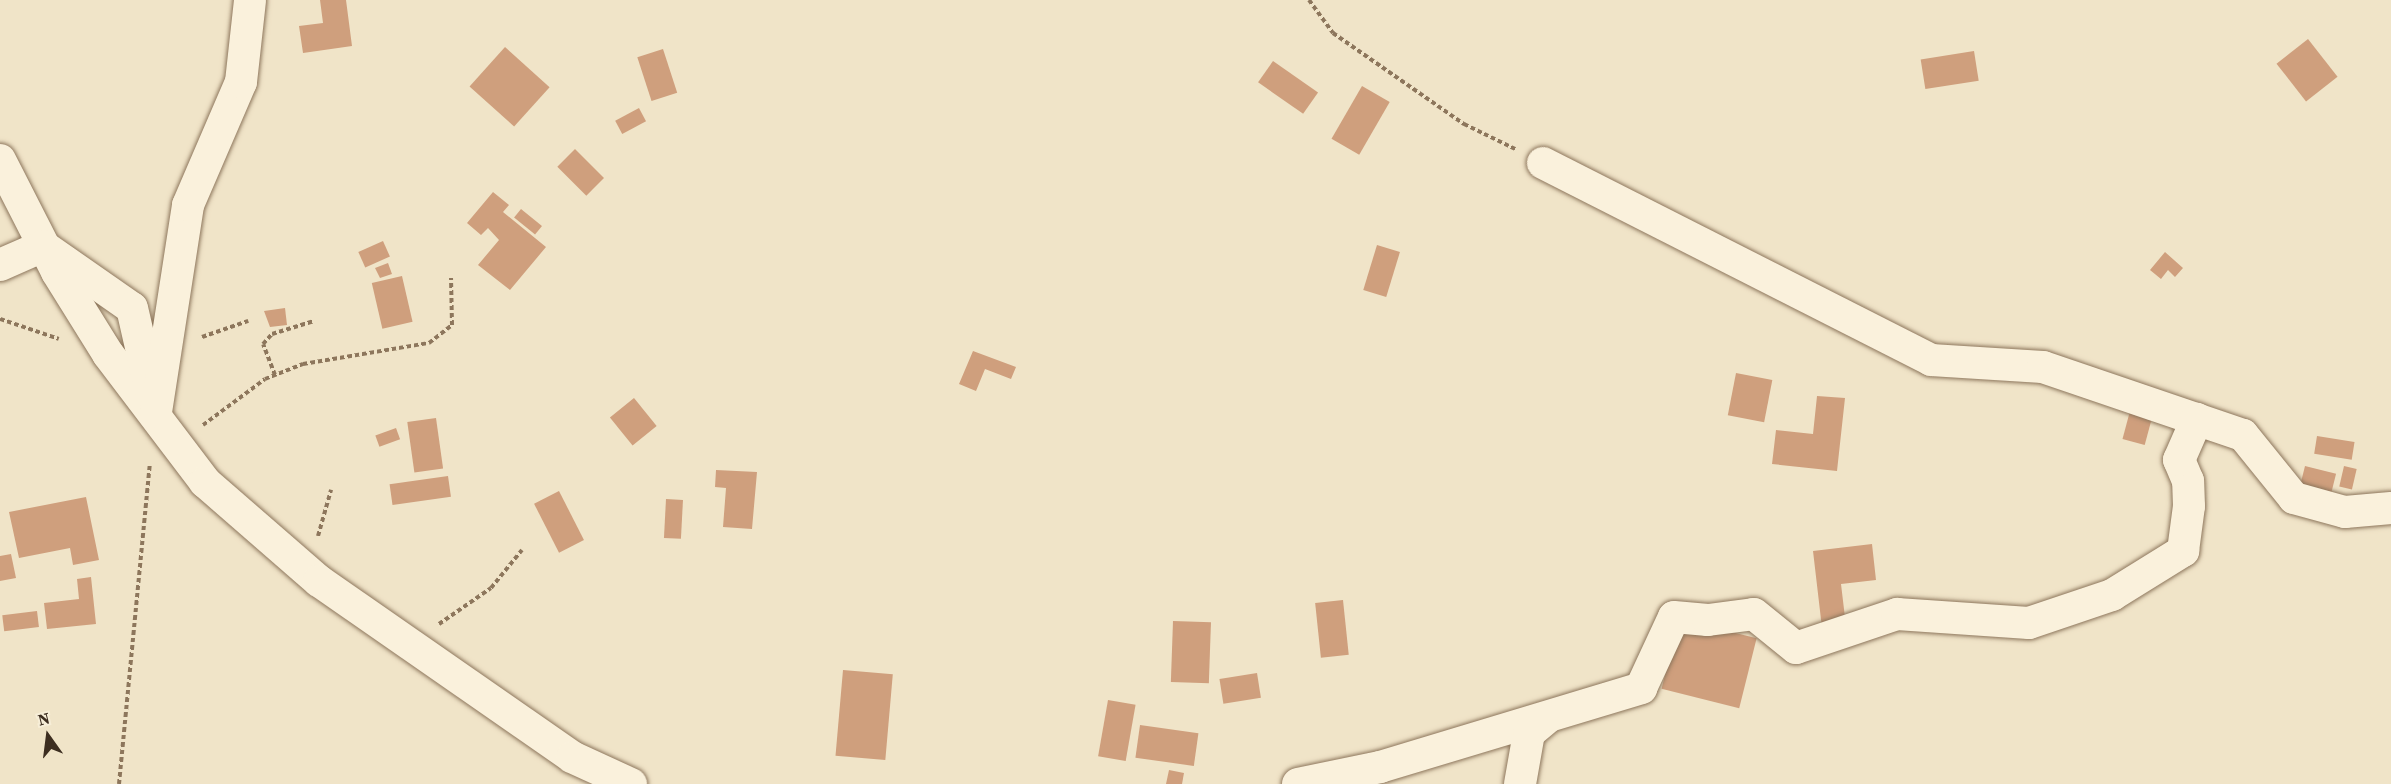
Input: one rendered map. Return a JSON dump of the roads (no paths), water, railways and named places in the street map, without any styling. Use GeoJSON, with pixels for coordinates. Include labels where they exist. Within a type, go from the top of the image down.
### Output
{"type":"FeatureCollection","features":[{"type":"Feature","properties":{"kind":"street"},"geometry":{"type":"LineString","coordinates":[[159,415],[164,347],[188,205],[241,82],[250,0]]}},
{"type":"Feature","properties":{"kind":"street"},"geometry":{"type":"LineString","coordinates":[[0,160],[26,203],[43,246],[108,354],[159,415],[205,482],[294,560],[407,642],[572,757],[631,784]]}},
{"type":"Feature","properties":{"kind":"street"},"geometry":{"type":"LineString","coordinates":[[1543,163],[1931,360],[2043,367],[2243,435],[2294,498],[2345,512],[2391,508]]}},
{"type":"Feature","properties":{"kind":"street"},"geometry":{"type":"LineString","coordinates":[[43,246],[132,308],[159,415]]}},
{"type":"Feature","properties":{"kind":"street"},"geometry":{"type":"LineString","coordinates":[[0,266],[43,246]]}},
{"type":"Feature","properties":{"kind":"street"},"geometry":{"type":"LineString","coordinates":[[1298,784],[1380,768],[1547,718],[1575,704],[1641,688],[1674,617],[1708,620],[1754,614],[1796,648],[1897,614],[2029,623],[2112,595],[2183,551],[2189,506],[2188,481],[2180,460],[2197,419]]}},
{"type":"Feature","properties":{"kind":"street"},"geometry":{"type":"LineString","coordinates":[[1520,784],[1529,733],[1547,718]]}}]}
